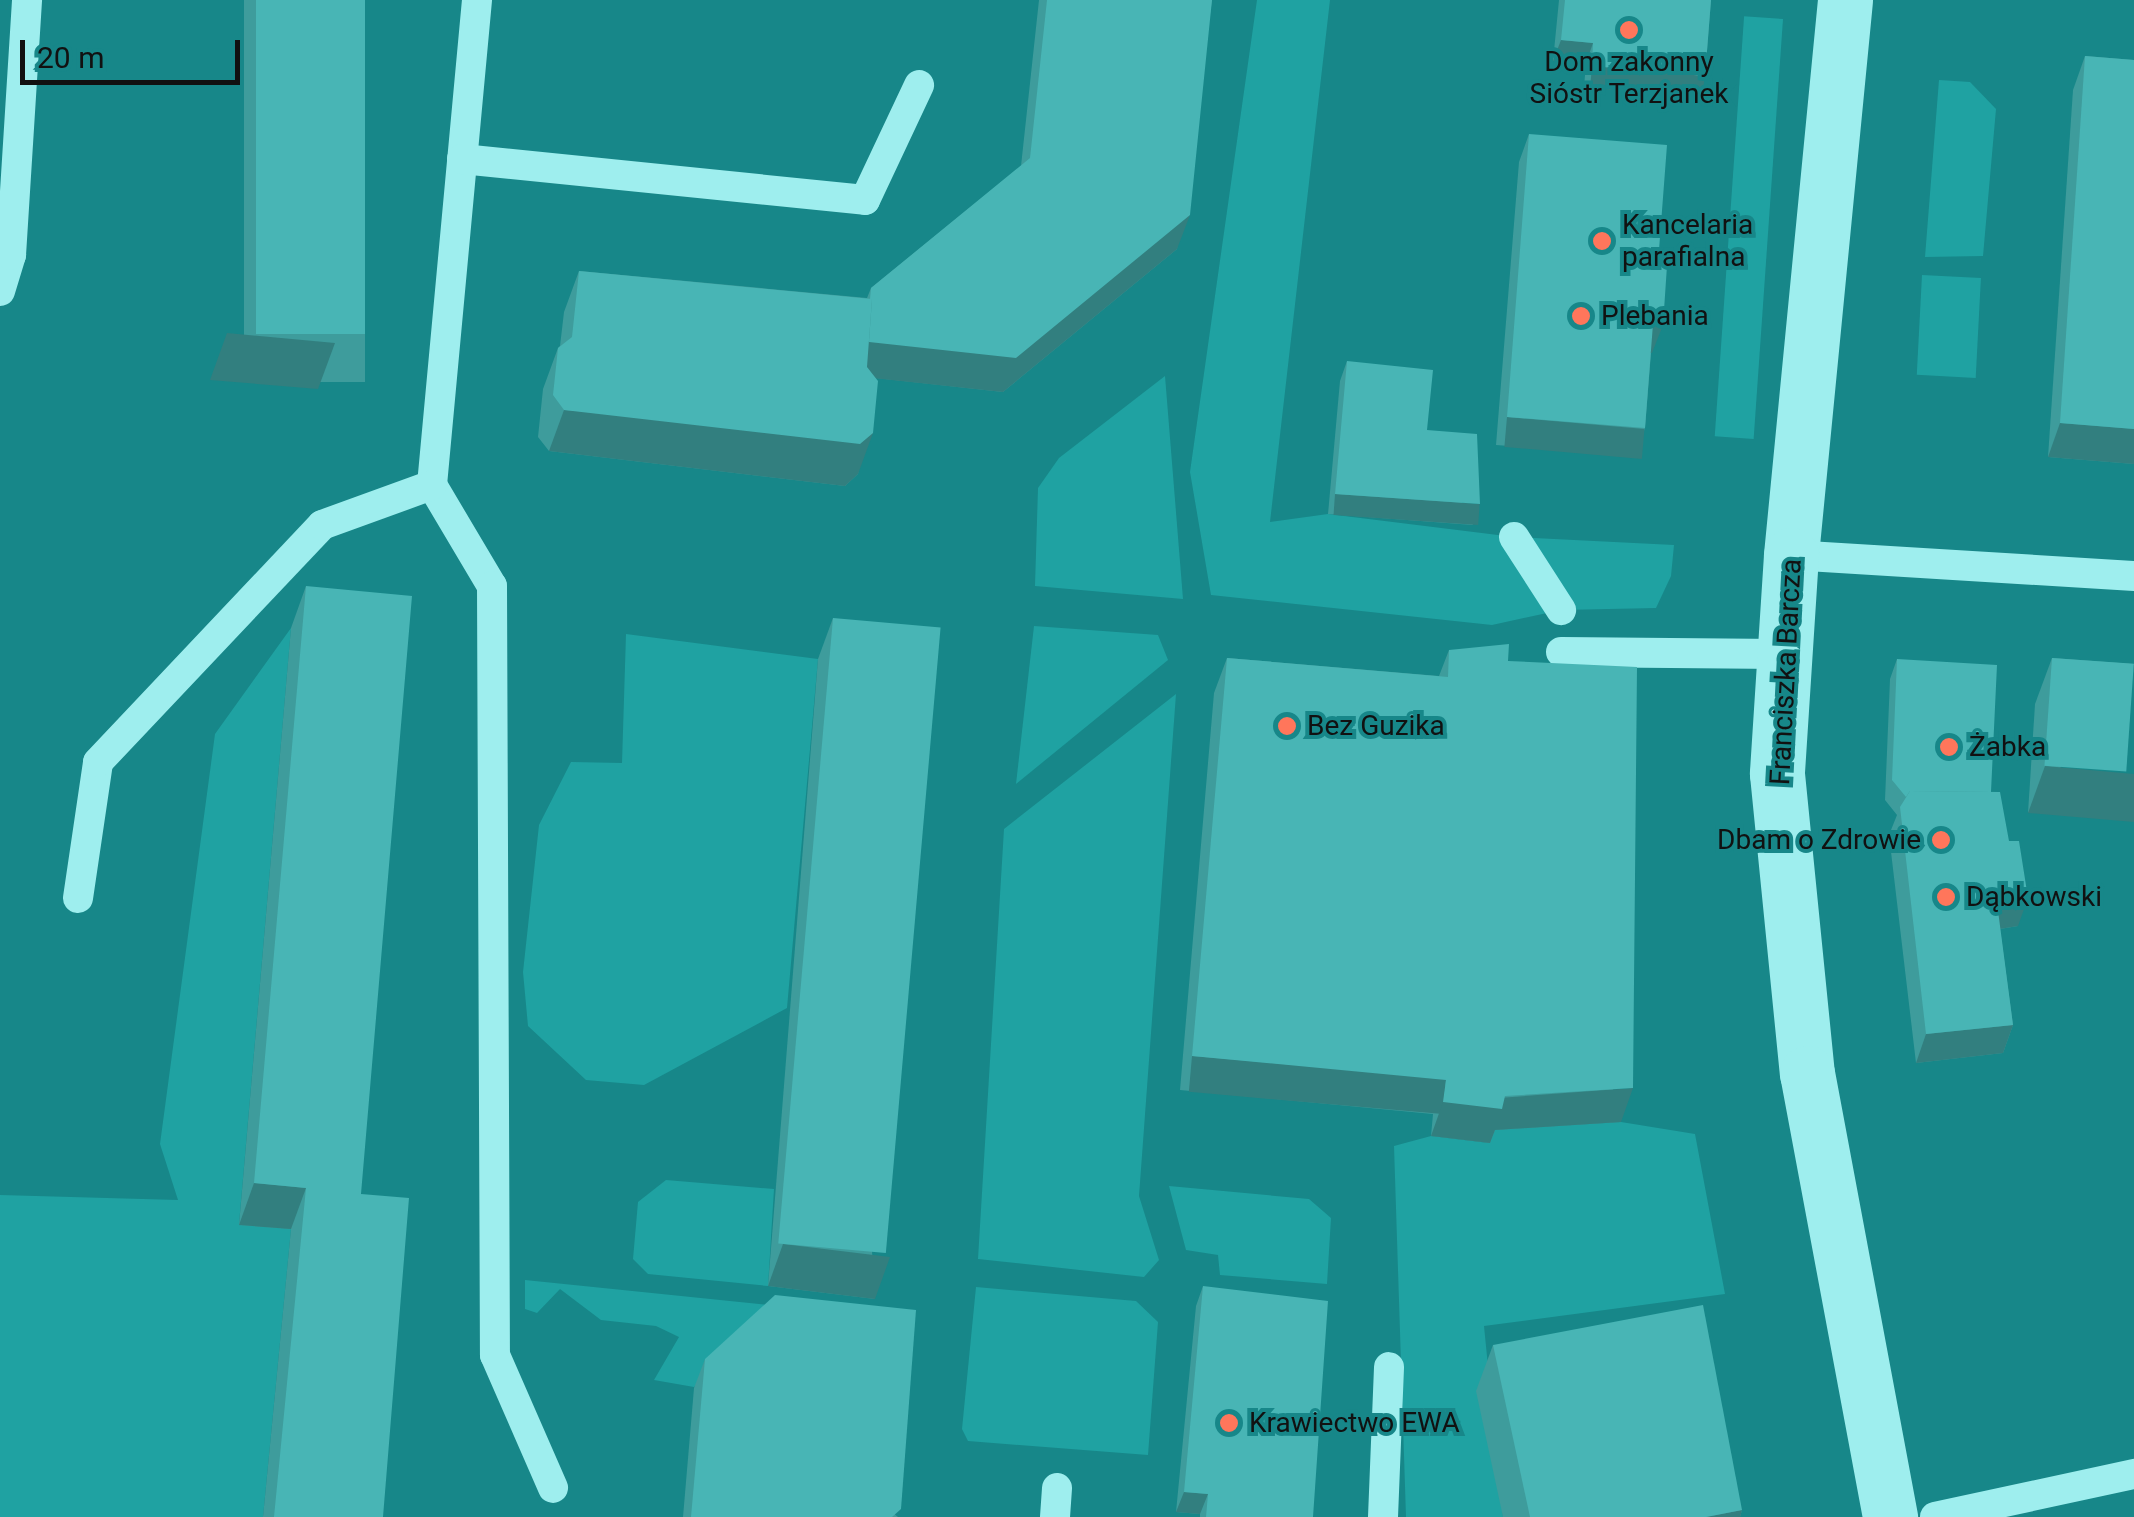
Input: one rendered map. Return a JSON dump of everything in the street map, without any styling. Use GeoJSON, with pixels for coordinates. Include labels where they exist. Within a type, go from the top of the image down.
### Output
{"type":"FeatureCollection","features":[{"type":"Feature","properties":{"kind":"street","name":"Franciszka Barcza"},"geometry":{"type":"LineString","coordinates":[[1845,0],[1791,555],[1777,774],[1806,1073],[1890,1517]]}},
{"type":"Feature","properties":{"kind":"lane"},"geometry":{"type":"LineString","coordinates":[[0,291],[12,255],[27,0]]}},
{"type":"Feature","properties":{"kind":"lane"},"geometry":{"type":"LineString","coordinates":[[477,0],[432,485],[492,586],[495,1355],[553,1488]]}},
{"type":"Feature","properties":{"kind":"lane"},"geometry":{"type":"LineString","coordinates":[[462,160],[866,200],[919,85]]}},
{"type":"Feature","properties":{"kind":"lane"},"geometry":{"type":"LineString","coordinates":[[78,898],[98,762],[322,525],[432,485]]}},
{"type":"Feature","properties":{"kind":"lane"},"geometry":{"type":"LineString","coordinates":[[1514,537],[1561,610]]}},
{"type":"Feature","properties":{"kind":"lane"},"geometry":{"type":"LineString","coordinates":[[1791,555],[2134,576]]}},
{"type":"Feature","properties":{"kind":"lane"},"geometry":{"type":"LineString","coordinates":[[1560,652],[1784,654]]}},
{"type":"Feature","properties":{"kind":"lane"},"geometry":{"type":"LineString","coordinates":[[1383,1517],[1389,1367]]}},
{"type":"Feature","properties":{"kind":"lane"},"geometry":{"type":"LineString","coordinates":[[1935,1517],[2134,1474]]}},
{"type":"Feature","properties":{"kind":"green space"},"geometry":{"type":"Polygon","coordinates":[[[1257,0],[1330,0],[1270,522],[1328,514],[1514,537],[1674,545],[1671,576],[1656,608],[1561,610],[1492,625],[1211,595],[1190,472],[1257,0]]]}},
{"type":"Feature","properties":{"kind":"green space"},"geometry":{"type":"Polygon","coordinates":[[[1744,16],[1783,19],[1754,439],[1715,436],[1744,16]]]}},
{"type":"Feature","properties":{"kind":"green space"},"geometry":{"type":"Polygon","coordinates":[[[1939,80],[1970,82],[1996,109],[1983,256],[1925,257],[1939,80]]]}},
{"type":"Feature","properties":{"kind":"green space"},"geometry":{"type":"Polygon","coordinates":[[[1922,275],[1981,278],[1976,378],[1917,375],[1922,275]]]}},
{"type":"Feature","properties":{"kind":"green space"},"geometry":{"type":"Polygon","coordinates":[[[1165,376],[1183,599],[1035,586],[1038,488],[1059,458],[1165,376]]]}},
{"type":"Feature","properties":{"kind":"green space"},"geometry":{"type":"Polygon","coordinates":[[[1034,626],[1158,635],[1168,660],[1016,784],[1034,626]]]}},
{"type":"Feature","properties":{"kind":"green space"},"geometry":{"type":"Polygon","coordinates":[[[291,628],[239,1224],[291,1229],[263,1517],[0,1517],[0,1195],[178,1200],[160,1144],[215,734],[291,628]]]}},
{"type":"Feature","properties":{"kind":"green space"},"geometry":{"type":"Polygon","coordinates":[[[626,634],[818,659],[787,1008],[644,1085],[586,1080],[528,1026],[523,972],[539,825],[571,762],[622,763],[626,634]]]}},
{"type":"Feature","properties":{"kind":"green space"},"geometry":{"type":"Polygon","coordinates":[[[1176,694],[1139,1196],[1159,1260],[1144,1277],[978,1259],[1004,829],[1176,694]]]}},
{"type":"Feature","properties":{"kind":"green space"},"geometry":{"type":"Polygon","coordinates":[[[1621,1122],[1695,1134],[1725,1294],[1484,1326],[1503,1517],[1406,1517],[1394,1146],[1431,1136],[1489,1143],[1492,1130],[1621,1122]]]}},
{"type":"Feature","properties":{"kind":"green space"},"geometry":{"type":"Polygon","coordinates":[[[666,1180],[774,1189],[768,1286],[648,1274],[633,1259],[638,1202],[666,1180]]]}},
{"type":"Feature","properties":{"kind":"green space"},"geometry":{"type":"Polygon","coordinates":[[[1169,1186],[1309,1199],[1331,1218],[1327,1284],[1220,1275],[1218,1255],[1186,1250],[1169,1186]]]}},
{"type":"Feature","properties":{"kind":"green space"},"geometry":{"type":"Polygon","coordinates":[[[525,1280],[769,1305],[765,1324],[694,1387],[654,1380],[679,1337],[656,1326],[601,1320],[560,1289],[537,1313],[525,1309],[525,1280]]]}},
{"type":"Feature","properties":{"kind":"green space"},"geometry":{"type":"Polygon","coordinates":[[[976,1287],[1136,1301],[1158,1322],[1148,1455],[968,1441],[962,1429],[976,1287]]]}},
{"type":"Feature","properties":{"kind":"building"},"geometry":{"type":"Polygon","coordinates":[[[256,0],[365,0],[365,334],[256,334],[256,0]]]}},
{"type":"Feature","properties":{"kind":"building"},"geometry":{"type":"Polygon","coordinates":[[[1047,0],[1212,0],[1190,215],[1016,358],[869,342],[871,288],[1030,158],[1047,0]]]}},
{"type":"Feature","properties":{"kind":"building","name":"Dom zakonny Sióstr Terzjanek"},"geometry":{"type":"Polygon","coordinates":[[[1565,0],[1711,0],[1705,76],[1592,66],[1593,43],[1561,40],[1565,0]]]}},
{"type":"Feature","properties":{"kind":"building"},"geometry":{"type":"Polygon","coordinates":[[[2085,56],[2134,60],[2134,429],[2060,423],[2085,56]]]}},
{"type":"Feature","properties":{"kind":"building","name":"Plebania"},"geometry":{"type":"Polygon","coordinates":[[[1529,134],[1667,145],[1659,250],[1668,251],[1663,325],[1653,324],[1645,428],[1507,417],[1529,134]]]}},
{"type":"Feature","properties":{"kind":"building"},"geometry":{"type":"Polygon","coordinates":[[[579,271],[872,299],[867,367],[878,381],[873,433],[860,444],[564,410],[553,395],[558,348],[572,337],[579,271]]]}},
{"type":"Feature","properties":{"kind":"building"},"geometry":{"type":"Polygon","coordinates":[[[1347,361],[1433,370],[1427,430],[1477,434],[1480,504],[1335,494],[1347,361]]]}},
{"type":"Feature","properties":{"kind":"building"},"geometry":{"type":"Polygon","coordinates":[[[306,586],[412,596],[361,1194],[409,1198],[383,1517],[274,1517],[306,1188],[254,1183],[306,586]]]}},
{"type":"Feature","properties":{"kind":"building"},"geometry":{"type":"Polygon","coordinates":[[[833,618],[941,627],[886,1253],[778,1244],[833,618]]]}},
{"type":"Feature","properties":{"kind":"building"},"geometry":{"type":"Polygon","coordinates":[[[1509,644],[1508,661],[1637,667],[1633,1088],[1505,1096],[1502,1109],[1443,1102],[1446,1080],[1192,1056],[1227,658],[1448,677],[1449,650],[1509,644]]]}},
{"type":"Feature","properties":{"kind":"building"},"geometry":{"type":"Polygon","coordinates":[[[2052,658],[2134,664],[2126,771],[2044,766],[2052,658]]]}},
{"type":"Feature","properties":{"kind":"building"},"geometry":{"type":"Polygon","coordinates":[[[1897,659],[1997,665],[1991,792],[1910,791],[1906,797],[1892,780],[1897,659]]]}},
{"type":"Feature","properties":{"kind":"building"},"geometry":{"type":"Polygon","coordinates":[[[1910,791],[2000,792],[2009,841],[2019,841],[2028,898],[1997,903],[2013,1025],[1926,1034],[1900,807],[1910,791]]]}},
{"type":"Feature","properties":{"kind":"building"},"geometry":{"type":"Polygon","coordinates":[[[1203,1286],[1328,1301],[1313,1517],[1206,1517],[1208,1494],[1184,1492],[1203,1286]]]}},
{"type":"Feature","properties":{"kind":"building"},"geometry":{"type":"Polygon","coordinates":[[[775,1295],[916,1310],[901,1509],[892,1517],[691,1517],[705,1359],[775,1295]]]}},
{"type":"Feature","properties":{"kind":"building"},"geometry":{"type":"Polygon","coordinates":[[[1703,1305],[1742,1510],[1706,1517],[1530,1517],[1493,1345],[1703,1305]]]}},
{"type":"Feature","properties":{"kind":"place","name":"Dom zakonny Sióstr Terzjanek"},"geometry":{"type":"Point","coordinates":[1629,30]}},
{"type":"Feature","properties":{"kind":"place","name":"Kancelaria parafialna"},"geometry":{"type":"Point","coordinates":[1602,241]}},
{"type":"Feature","properties":{"kind":"place","name":"Plebania"},"geometry":{"type":"Point","coordinates":[1581,316]}},
{"type":"Feature","properties":{"kind":"place","name":"Bez Guzika"},"geometry":{"type":"Point","coordinates":[1287,726]}},
{"type":"Feature","properties":{"kind":"place","name":"Żabka"},"geometry":{"type":"Point","coordinates":[1949,747]}},
{"type":"Feature","properties":{"kind":"place","name":"Dbam o Zdrowie"},"geometry":{"type":"Point","coordinates":[1941,840]}},
{"type":"Feature","properties":{"kind":"place","name":"Dąbkowski"},"geometry":{"type":"Point","coordinates":[1946,897]}},
{"type":"Feature","properties":{"kind":"place","name":"Krawiectwo EWA"},"geometry":{"type":"Point","coordinates":[1229,1423]}}]}
